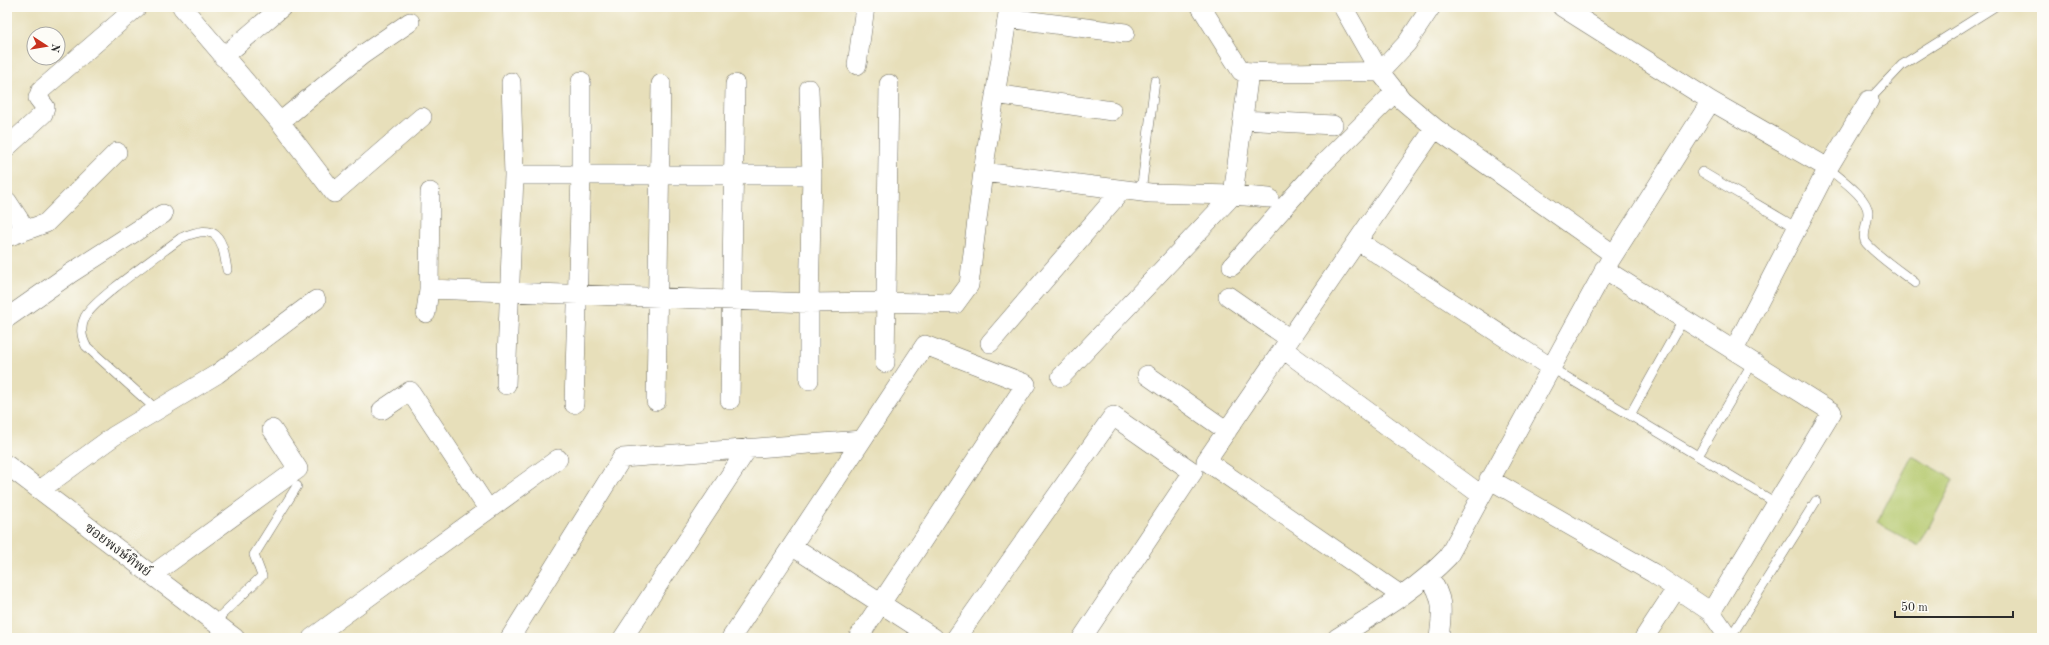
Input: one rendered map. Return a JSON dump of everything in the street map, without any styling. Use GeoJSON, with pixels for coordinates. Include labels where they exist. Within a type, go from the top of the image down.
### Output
{"type":"FeatureCollection","features":[{"type":"Feature","properties":{"kind":"street"},"geometry":{"type":"LineString","coordinates":[[7,147],[43,114],[45,107],[38,98],[41,90],[137,7]]}},
{"type":"Feature","properties":{"kind":"street"},"geometry":{"type":"LineString","coordinates":[[182,7],[223,57],[280,122],[334,193],[422,117]]}},
{"type":"Feature","properties":{"kind":"street"},"geometry":{"type":"LineString","coordinates":[[223,57],[282,7]]}},
{"type":"Feature","properties":{"kind":"street"},"geometry":{"type":"LineString","coordinates":[[857,65],[865,7]]}},
{"type":"Feature","properties":{"kind":"street"},"geometry":{"type":"LineString","coordinates":[[1201,7],[1241,71],[1249,72],[1380,72],[1407,43],[1431,7]]}},
{"type":"Feature","properties":{"kind":"street"},"geometry":{"type":"LineString","coordinates":[[1343,7],[1380,72],[1395,92],[1435,128],[1684,318],[1832,412],[1711,612]]}},
{"type":"Feature","properties":{"kind":"street"},"geometry":{"type":"LineString","coordinates":[[1562,7],[1711,101],[1828,168]]}},
{"type":"Feature","properties":{"kind":"street"},"geometry":{"type":"LineString","coordinates":[[429,289],[809,303],[884,302],[955,304],[969,285],[983,172],[1009,12],[1125,33]]}},
{"type":"Feature","properties":{"kind":"street"},"geometry":{"type":"LineString","coordinates":[[280,122],[362,55],[410,22]]}},
{"type":"Feature","properties":{"kind":"street"},"geometry":{"type":"LineString","coordinates":[[1061,377],[1233,195],[1249,72]]}},
{"type":"Feature","properties":{"kind":"street"},"geometry":{"type":"LineString","coordinates":[[574,404],[581,175],[581,81]]}},
{"type":"Feature","properties":{"kind":"street"},"geometry":{"type":"LineString","coordinates":[[506,385],[514,175],[511,82]]}},
{"type":"Feature","properties":{"kind":"street"},"geometry":{"type":"LineString","coordinates":[[656,401],[656,297],[660,84]]}},
{"type":"Feature","properties":{"kind":"street"},"geometry":{"type":"LineString","coordinates":[[730,400],[735,84]]}},
{"type":"Feature","properties":{"kind":"street"},"geometry":{"type":"LineString","coordinates":[[885,362],[884,302],[889,84]]}},
{"type":"Feature","properties":{"kind":"street"},"geometry":{"type":"LineString","coordinates":[[809,89],[812,175],[809,380]]}},
{"type":"Feature","properties":{"kind":"street"},"geometry":{"type":"LineString","coordinates":[[1232,266],[1317,170],[1395,92]]}},
{"type":"Feature","properties":{"kind":"street"},"geometry":{"type":"LineString","coordinates":[[995,94],[1112,110]]}},
{"type":"Feature","properties":{"kind":"street"},"geometry":{"type":"LineString","coordinates":[[1734,350],[1828,168],[1869,100]]}},
{"type":"Feature","properties":{"kind":"street"},"geometry":{"type":"LineString","coordinates":[[1336,638],[1429,577],[1448,557],[1550,367],[1609,262],[1711,101]]}},
{"type":"Feature","properties":{"kind":"street"},"geometry":{"type":"LineString","coordinates":[[1243,120],[1333,125]]}},
{"type":"Feature","properties":{"kind":"street"},"geometry":{"type":"LineString","coordinates":[[1402,596],[1206,461],[1435,128]]}},
{"type":"Feature","properties":{"kind":"street"},"geometry":{"type":"LineString","coordinates":[[7,237],[46,223],[117,152]]}},
{"type":"Feature","properties":{"kind":"street"},"geometry":{"type":"LineString","coordinates":[[983,172],[1141,192],[1233,195],[1269,198]]}},
{"type":"Feature","properties":{"kind":"street"},"geometry":{"type":"LineString","coordinates":[[514,175],[812,175]]}},
{"type":"Feature","properties":{"kind":"street"},"geometry":{"type":"LineString","coordinates":[[990,343],[1122,190]]}},
{"type":"Feature","properties":{"kind":"street"},"geometry":{"type":"LineString","coordinates":[[426,313],[429,289],[430,192]]}},
{"type":"Feature","properties":{"kind":"street"},"geometry":{"type":"LineString","coordinates":[[7,201],[26,230]]}},
{"type":"Feature","properties":{"kind":"street"},"geometry":{"type":"LineString","coordinates":[[7,318],[71,273],[163,214]]}},
{"type":"Feature","properties":{"kind":"street"},"geometry":{"type":"LineString","coordinates":[[1358,241],[1550,367]]}},
{"type":"Feature","properties":{"kind":"street"},"geometry":{"type":"LineString","coordinates":[[1228,296],[1286,344],[1485,487],[1653,573],[1711,612],[1729,638]]}},
{"type":"Feature","properties":{"kind":"street"},"geometry":{"type":"LineString","coordinates":[[40,490],[114,436],[217,374],[316,300]]}},
{"type":"Feature","properties":{"kind":"street"},"geometry":{"type":"LineString","coordinates":[[731,638],[925,345],[1026,384],[882,604],[858,638]]}},
{"type":"Feature","properties":{"kind":"street"},"geometry":{"type":"LineString","coordinates":[[1148,375],[1227,431]]}},
{"type":"Feature","properties":{"kind":"street"},"geometry":{"type":"LineString","coordinates":[[382,410],[410,391],[488,509]]}},
{"type":"Feature","properties":{"kind":"street"},"geometry":{"type":"LineString","coordinates":[[956,638],[1113,416],[1193,472],[1082,638]]}},
{"type":"Feature","properties":{"kind":"street"},"geometry":{"type":"LineString","coordinates":[[152,575],[298,469],[272,429]]}},
{"type":"Feature","properties":{"kind":"street"},"geometry":{"type":"LineString","coordinates":[[510,638],[622,458],[862,440]]}},
{"type":"Feature","properties":{"kind":"street"},"geometry":{"type":"LineString","coordinates":[[623,638],[748,448]]}},
{"type":"Feature","properties":{"kind":"street"},"geometry":{"type":"LineString","coordinates":[[312,638],[558,459]]}},
{"type":"Feature","properties":{"kind":"street","name":"ซอยพงษ์ทิพย์"},"geometry":{"type":"LineString","coordinates":[[7,465],[214,622],[231,637]]}},
{"type":"Feature","properties":{"kind":"street"},"geometry":{"type":"LineString","coordinates":[[792,546],[934,638]]}},
{"type":"Feature","properties":{"kind":"street"},"geometry":{"type":"LineString","coordinates":[[1429,577],[1437,588],[1442,601],[1439,638]]}},
{"type":"Feature","properties":{"kind":"street"},"geometry":{"type":"LineString","coordinates":[[1644,638],[1676,589]]}},
{"type":"Feature","properties":{"kind":"lane"},"geometry":{"type":"LineString","coordinates":[[1869,100],[1902,65],[1994,7]]}},
{"type":"Feature","properties":{"kind":"lane"},"geometry":{"type":"LineString","coordinates":[[1141,192],[1155,81]]}},
{"type":"Feature","properties":{"kind":"lane"},"geometry":{"type":"LineString","coordinates":[[1828,168],[1858,194],[1865,205],[1868,213],[1864,232],[1865,241],[1872,249],[1915,283]]}},
{"type":"Feature","properties":{"kind":"lane"},"geometry":{"type":"LineString","coordinates":[[1702,172],[1797,228]]}},
{"type":"Feature","properties":{"kind":"lane"},"geometry":{"type":"LineString","coordinates":[[157,410],[86,346],[82,338],[81,326],[85,316],[105,296],[181,238],[195,232],[205,231],[213,234],[223,243],[227,270]]}},
{"type":"Feature","properties":{"kind":"lane"},"geometry":{"type":"LineString","coordinates":[[1630,415],[1684,318]]}},
{"type":"Feature","properties":{"kind":"lane"},"geometry":{"type":"LineString","coordinates":[[1698,456],[1753,362]]}},
{"type":"Feature","properties":{"kind":"lane"},"geometry":{"type":"LineString","coordinates":[[1550,367],[1776,503]]}},
{"type":"Feature","properties":{"kind":"lane"},"geometry":{"type":"LineString","coordinates":[[214,622],[262,576],[254,555],[297,486]]}},
{"type":"Feature","properties":{"kind":"lane"},"geometry":{"type":"LineString","coordinates":[[1729,638],[1816,502]]}},
{"type":"Feature","properties":{"kind":"green space"},"geometry":{"type":"Polygon","coordinates":[[[1912,456],[1954,479],[1919,546],[1877,523],[1912,456]]]}}]}
